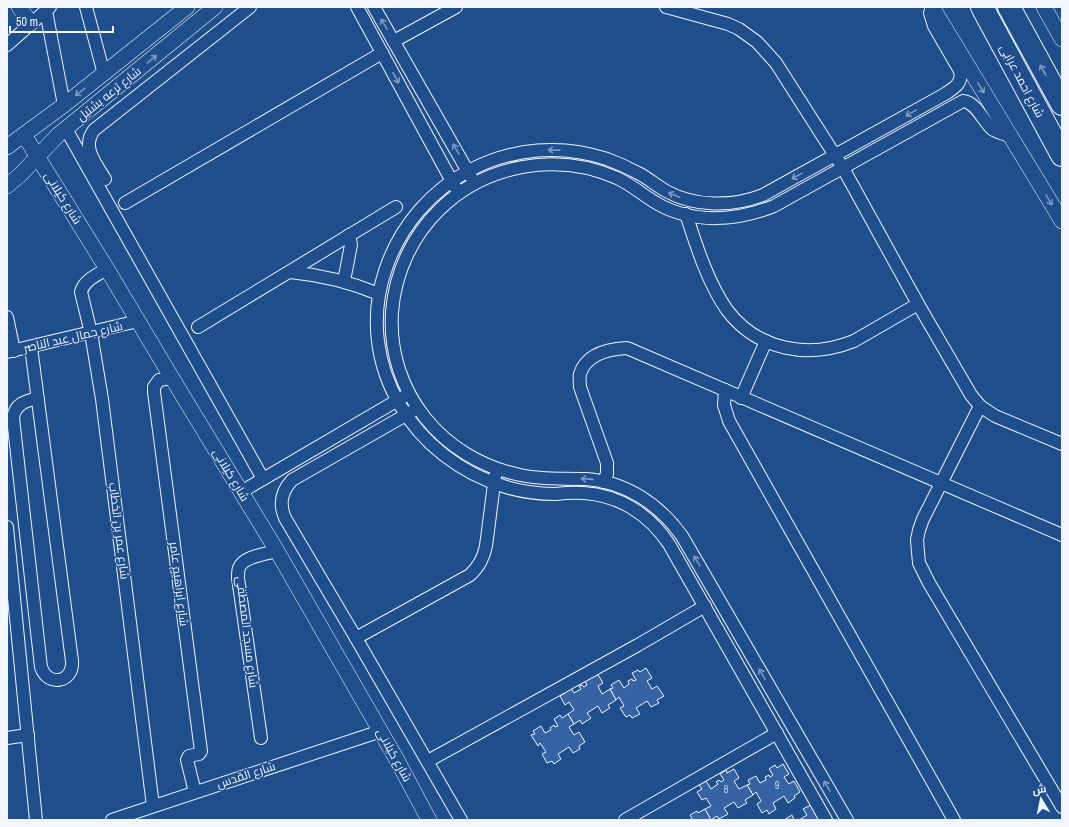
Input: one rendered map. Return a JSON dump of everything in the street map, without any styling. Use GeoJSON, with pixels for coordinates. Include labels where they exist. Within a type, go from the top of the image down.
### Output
{"type":"FeatureCollection","features":[{"type":"Feature","properties":{"kind":"highway","name":"شارع احمد عرابى"},"geometry":{"type":"LineString","coordinates":[[982,7],[1062,155]]}},
{"type":"Feature","properties":{"kind":"highway","name":"شارع احمد عرابى"},"geometry":{"type":"LineString","coordinates":[[1009,7],[1062,104]]}},
{"type":"Feature","properties":{"kind":"street"},"geometry":{"type":"LineString","coordinates":[[19,7],[31,23]]}},
{"type":"Feature","properties":{"kind":"street"},"geometry":{"type":"LineString","coordinates":[[86,7],[104,74]]}},
{"type":"Feature","properties":{"kind":"street","name":"شارع ترعه بشتيل"},"geometry":{"type":"LineString","coordinates":[[7,147],[104,74],[187,7]]}},
{"type":"Feature","properties":{"kind":"street","name":"شارع ترعه بشتيل"},"geometry":{"type":"LineString","coordinates":[[7,186],[21,174],[66,128],[101,101],[214,7]]}},
{"type":"Feature","properties":{"kind":"street"},"geometry":{"type":"LineString","coordinates":[[105,179],[89,150],[89,139],[94,130],[250,7]]}},
{"type":"Feature","properties":{"kind":"street"},"geometry":{"type":"LineString","coordinates":[[357,7],[459,193]]}},
{"type":"Feature","properties":{"kind":"street"},"geometry":{"type":"LineString","coordinates":[[374,7],[475,183]]}},
{"type":"Feature","properties":{"kind":"street"},"geometry":{"type":"LineString","coordinates":[[394,41],[456,7]]}},
{"type":"Feature","properties":{"kind":"street"},"geometry":{"type":"LineString","coordinates":[[666,7],[728,24],[739,29],[757,42],[776,63],[843,168],[918,304],[970,394],[980,406],[995,416],[1062,444]]}},
{"type":"Feature","properties":{"kind":"street"},"geometry":{"type":"LineString","coordinates":[[826,820],[705,606],[662,534],[646,517],[626,504],[604,496],[592,494],[538,493],[523,491],[494,483],[463,469],[437,451],[416,429],[396,400],[388,384],[379,348],[379,294],[391,255],[410,222],[422,207],[452,180],[468,170],[484,163],[519,152],[537,150],[572,151],[590,154],[624,166],[677,196],[703,203],[723,204],[742,201],[763,195],[945,94],[960,83],[960,71],[934,26],[930,14],[932,7]]}},
{"type":"Feature","properties":{"kind":"street"},"geometry":{"type":"LineString","coordinates":[[932,7],[1062,221]]}},
{"type":"Feature","properties":{"kind":"street"},"geometry":{"type":"LineString","coordinates":[[1044,7],[1062,39]]}},
{"type":"Feature","properties":{"kind":"street"},"geometry":{"type":"LineString","coordinates":[[7,45],[48,9]]}},
{"type":"Feature","properties":{"kind":"street"},"geometry":{"type":"LineString","coordinates":[[48,9],[64,105]]}},
{"type":"Feature","properties":{"kind":"street"},"geometry":{"type":"LineString","coordinates":[[125,202],[382,53]]}},
{"type":"Feature","properties":{"kind":"street"},"geometry":{"type":"LineString","coordinates":[[847,820],[682,536],[665,515],[645,499],[622,487],[604,482],[583,479],[534,478],[496,469],[470,456],[447,440],[427,420],[409,393],[397,363],[392,329],[393,305],[398,277],[412,245],[433,216],[459,193],[475,183],[490,176],[521,166],[538,164],[571,165],[603,173],[618,179],[632,186],[658,204],[686,214],[716,218],[731,218],[774,206],[963,102],[971,104],[992,128],[1000,133],[1010,136]]}},
{"type":"Feature","properties":{"kind":"street"},"geometry":{"type":"LineString","coordinates":[[66,128],[262,479]]}},
{"type":"Feature","properties":{"kind":"street","name":"شارع كيلانى"},"geometry":{"type":"LineString","coordinates":[[24,135],[107,269],[276,551],[380,731],[429,820]]}},
{"type":"Feature","properties":{"kind":"street"},"geometry":{"type":"LineString","coordinates":[[198,327],[396,206]]}},
{"type":"Feature","properties":{"kind":"street"},"geometry":{"type":"LineString","coordinates":[[686,214],[699,250],[722,302],[742,325],[753,334],[766,341],[799,350],[810,351],[832,348],[854,341],[918,304]]}},
{"type":"Feature","properties":{"kind":"street"},"geometry":{"type":"LineString","coordinates":[[344,281],[351,245],[349,235]]}},
{"type":"Feature","properties":{"kind":"street","name":"شارع عمر بن الخطاب"},"geometry":{"type":"LineString","coordinates":[[107,269],[87,281],[82,287],[82,297],[91,333],[102,399],[154,806]]}},
{"type":"Feature","properties":{"kind":"street"},"geometry":{"type":"LineString","coordinates":[[290,272],[326,276],[379,294]]}},
{"type":"Feature","properties":{"kind":"street"},"geometry":{"type":"LineString","coordinates":[[7,317],[10,352]]}},
{"type":"Feature","properties":{"kind":"street","name":"شارع جمال عبد الناصر"},"geometry":{"type":"LineString","coordinates":[[10,352],[138,322]]}},
{"type":"Feature","properties":{"kind":"street"},"geometry":{"type":"LineString","coordinates":[[741,398],[766,341]]}},
{"type":"Feature","properties":{"kind":"street"},"geometry":{"type":"LineString","coordinates":[[31,347],[38,398],[72,661],[73,666],[69,675],[60,680],[50,679],[46,676],[41,667],[14,423],[14,414],[21,403],[38,398]]}},
{"type":"Feature","properties":{"kind":"street"},"geometry":{"type":"LineString","coordinates":[[604,482],[607,474],[607,463],[580,387],[580,375],[584,366],[591,359],[602,352],[627,348],[1062,535]]}},
{"type":"Feature","properties":{"kind":"street","name":"شارع ابراهيم عامر"},"geometry":{"type":"LineString","coordinates":[[172,378],[160,380],[154,387],[154,392],[201,751],[198,754],[191,755],[187,758],[195,792]]}},
{"type":"Feature","properties":{"kind":"street"},"geometry":{"type":"LineString","coordinates":[[724,390],[724,405],[729,421],[954,820]]}},
{"type":"Feature","properties":{"kind":"street"},"geometry":{"type":"LineString","coordinates":[[241,492],[409,393]]}},
{"type":"Feature","properties":{"kind":"street"},"geometry":{"type":"LineString","coordinates":[[980,406],[923,519],[917,540],[921,568],[1062,807]]}},
{"type":"Feature","properties":{"kind":"street"},"geometry":{"type":"LineString","coordinates":[[418,408],[342,453],[298,476],[287,486],[281,505],[285,518],[461,820]]}},
{"type":"Feature","properties":{"kind":"street"},"geometry":{"type":"LineString","coordinates":[[356,638],[470,575],[478,567],[484,557],[496,469]]}},
{"type":"Feature","properties":{"kind":"street"},"geometry":{"type":"LineString","coordinates":[[7,527],[36,820]]}},
{"type":"Feature","properties":{"kind":"street","name":"شارع مسجد المصطفى"},"geometry":{"type":"LineString","coordinates":[[261,738],[238,578],[239,568],[243,562],[252,557],[276,551]]}},
{"type":"Feature","properties":{"kind":"street"},"geometry":{"type":"LineString","coordinates":[[428,761],[638,645],[705,606]]}},
{"type":"Feature","properties":{"kind":"street"},"geometry":{"type":"LineString","coordinates":[[738,665],[752,658]]}},
{"type":"Feature","properties":{"kind":"street","name":"شارع القدس"},"geometry":{"type":"LineString","coordinates":[[112,820],[380,731]]}},
{"type":"Feature","properties":{"kind":"street"},"geometry":{"type":"LineString","coordinates":[[625,820],[777,733]]}},
{"type":"Feature","properties":{"kind":"street"},"geometry":{"type":"LineString","coordinates":[[7,738],[28,735]]}},
{"type":"Feature","properties":{"kind":"building"},"geometry":{"type":"Polygon","coordinates":[[[646,668],[652,678],[647,681],[652,689],[657,686],[664,696],[657,700],[659,703],[651,707],[647,701],[636,708],[640,714],[632,718],[630,715],[626,717],[620,708],[624,706],[619,697],[616,700],[610,689],[613,688],[611,685],[619,680],[624,688],[629,684],[628,681],[632,679],[633,681],[636,680],[632,673],[638,670],[640,672],[646,668]]]}},
{"type":"Feature","properties":{"kind":"building"},"geometry":{"type":"Polygon","coordinates":[[[597,673],[603,683],[598,686],[602,694],[610,689],[616,700],[608,705],[610,708],[602,713],[598,706],[587,713],[591,718],[582,724],[580,720],[574,724],[568,714],[574,710],[569,702],[565,705],[560,696],[565,693],[563,690],[569,685],[574,693],[581,689],[579,686],[582,685],[584,687],[587,685],[583,678],[597,673]]]}},
{"type":"Feature","properties":{"kind":"building"},"geometry":{"type":"Polygon","coordinates":[[[568,714],[574,724],[569,727],[574,735],[579,732],[585,742],[579,746],[580,749],[573,753],[569,747],[558,754],[561,759],[554,764],[552,761],[547,763],[542,754],[546,752],[540,743],[538,746],[531,735],[535,734],[533,731],[541,726],[545,733],[551,730],[550,728],[554,725],[555,727],[558,726],[554,719],[560,715],[562,718],[568,714]]]}},
{"type":"Feature","properties":{"kind":"building"},"geometry":{"type":"Polygon","coordinates":[[[783,764],[789,774],[784,777],[789,784],[794,781],[800,792],[788,803],[784,796],[773,803],[776,809],[769,814],[767,810],[762,813],[757,804],[761,801],[756,792],[753,795],[747,785],[750,784],[748,780],[756,776],[760,783],[766,780],[765,777],[769,775],[770,777],[773,775],[769,769],[775,765],[777,768],[783,764]]]}},
{"type":"Feature","properties":{"kind":"building"},"geometry":{"type":"Polygon","coordinates":[[[734,769],[739,778],[734,781],[739,789],[747,785],[753,795],[745,800],[747,803],[738,808],[734,802],[724,808],[728,814],[719,819],[717,816],[711,820],[705,809],[711,806],[706,798],[702,800],[697,792],[702,789],[699,785],[706,781],[711,789],[718,784],[716,782],[719,780],[721,782],[724,780],[720,774],[726,770],[727,773],[734,769]]]}},
{"type":"Feature","properties":{"kind":"building"},"geometry":{"type":"Polygon","coordinates":[[[811,805],[820,820],[799,820],[807,815],[803,809],[811,805]]]}},
{"type":"Feature","properties":{"kind":"building"},"geometry":{"type":"Polygon","coordinates":[[[705,809],[711,820],[693,820],[690,815],[705,809]]]}},
{"type":"Feature","properties":{"kind":"building"},"geometry":{"type":"Polygon","coordinates":[[[792,815],[794,820],[784,820],[792,815]]]}}]}
